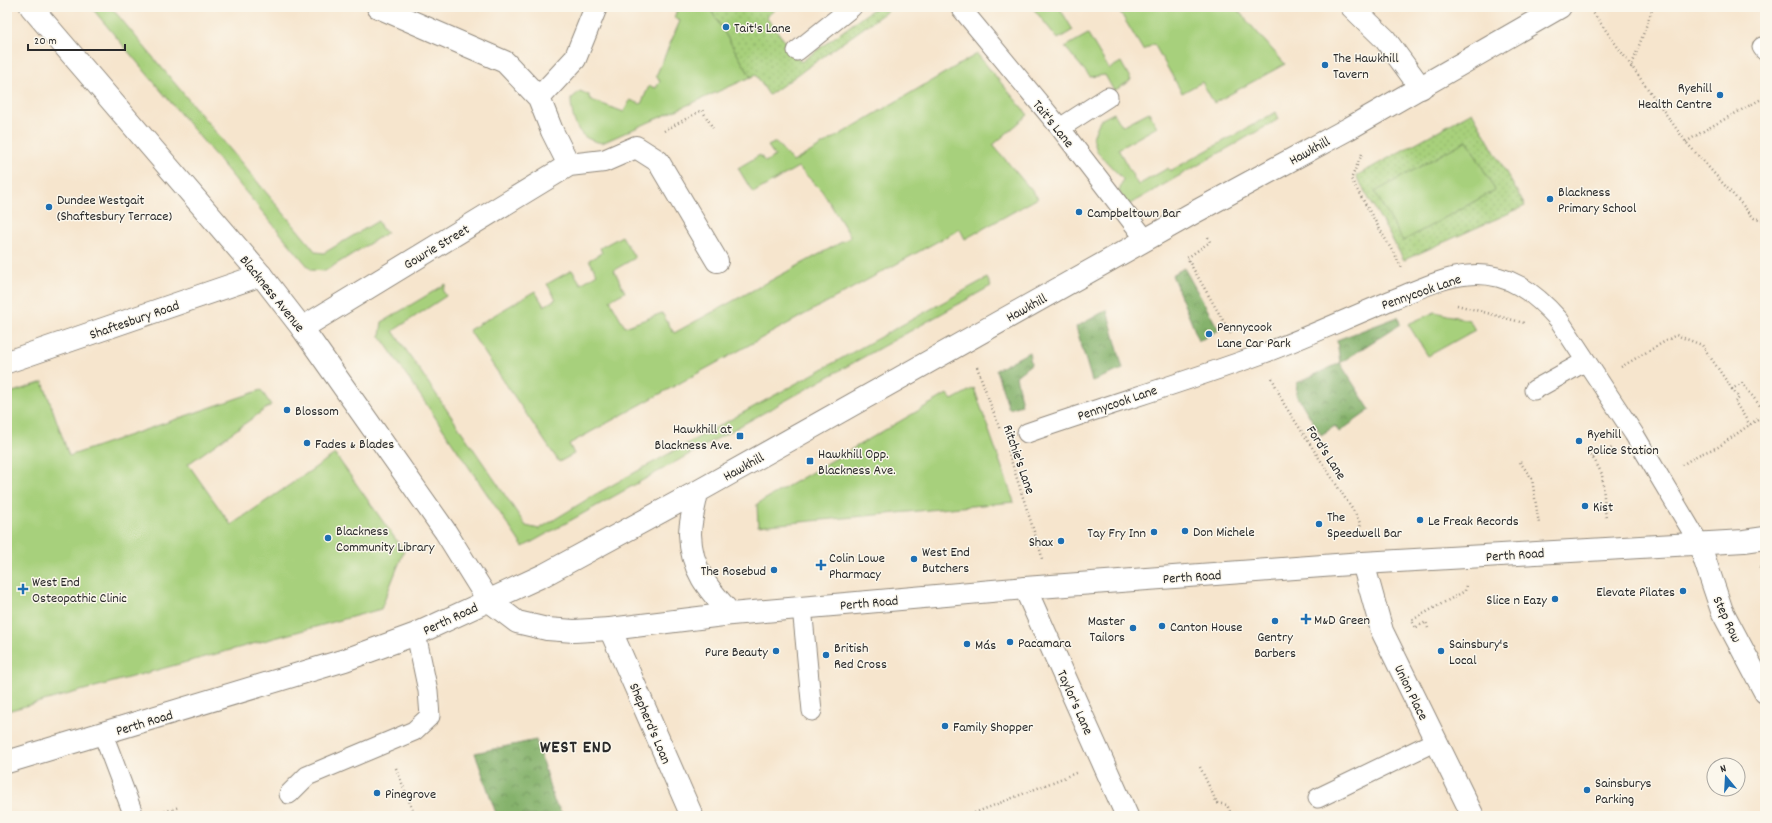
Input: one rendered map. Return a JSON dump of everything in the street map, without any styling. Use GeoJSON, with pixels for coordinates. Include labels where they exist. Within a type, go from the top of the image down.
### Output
{"type":"FeatureCollection","features":[{"type":"Feature","properties":{"kind":"street","name":"Blackness Avenue"},"geometry":{"type":"LineString","coordinates":[[30,7],[261,276],[302,328],[445,531],[488,600]]}},
{"type":"Feature","properties":{"kind":"street"},"geometry":{"type":"LineString","coordinates":[[378,7],[413,14],[505,62],[539,98],[552,131],[569,164]]}},
{"type":"Feature","properties":{"kind":"street"},"geometry":{"type":"LineString","coordinates":[[539,98],[575,60],[596,7]]}},
{"type":"Feature","properties":{"kind":"street"},"geometry":{"type":"LineString","coordinates":[[1352,7],[1385,39],[1421,88]]}},
{"type":"Feature","properties":{"kind":"street","name":"Hawkhill"},"geometry":{"type":"LineString","coordinates":[[488,600],[558,568],[697,492],[1195,212],[1421,88],[1560,7]]}},
{"type":"Feature","properties":{"kind":"street"},"geometry":{"type":"LineString","coordinates":[[636,147],[658,161],[717,260]]}},
{"type":"Feature","properties":{"kind":"street","name":"Gowrie Street"},"geometry":{"type":"LineString","coordinates":[[302,328],[569,164],[604,161],[636,147]]}},
{"type":"Feature","properties":{"kind":"street","name":"Shaftesbury Road"},"geometry":{"type":"LineString","coordinates":[[7,362],[261,276]]}},
{"type":"Feature","properties":{"kind":"street"},"geometry":{"type":"LineString","coordinates":[[697,492],[690,534],[694,562],[708,590],[731,614]]}},
{"type":"Feature","properties":{"kind":"street","name":"Perth Road"},"geometry":{"type":"LineString","coordinates":[[7,762],[345,660],[416,634],[488,600],[517,622],[546,629],[574,631],[610,629],[802,607],[1034,587],[1765,538]]}},
{"type":"Feature","properties":{"kind":"street","name":"Step Row"},"geometry":{"type":"LineString","coordinates":[[1699,543],[1722,611],[1765,692]]}},
{"type":"Feature","properties":{"kind":"street","name":"Union Place"},"geometry":{"type":"LineString","coordinates":[[1363,564],[1382,631],[1473,816]]}},
{"type":"Feature","properties":{"kind":"street","name":"Taylor's Lane"},"geometry":{"type":"LineString","coordinates":[[1034,587],[1102,762],[1127,816]]}},
{"type":"Feature","properties":{"kind":"street","name":"Shepherd's Loan"},"geometry":{"type":"LineString","coordinates":[[610,629],[692,816]]}},
{"type":"Feature","properties":{"kind":"lane"},"geometry":{"type":"LineString","coordinates":[[797,51],[852,7]]}},
{"type":"Feature","properties":{"kind":"lane","name":"Tait's Lane"},"geometry":{"type":"LineString","coordinates":[[960,7],[1060,128],[1146,240]]}},
{"type":"Feature","properties":{"kind":"lane"},"geometry":{"type":"LineString","coordinates":[[1060,128],[1108,97]]}},
{"type":"Feature","properties":{"kind":"lane","name":"Pennycook Lane"},"geometry":{"type":"LineString","coordinates":[[1027,433],[1262,354],[1420,289],[1451,278],[1469,274],[1497,278],[1511,282],[1528,290],[1545,304],[1559,320],[1599,380],[1699,543]]}},
{"type":"Feature","properties":{"kind":"lane"},"geometry":{"type":"LineString","coordinates":[[1534,390],[1586,361]]}},
{"type":"Feature","properties":{"kind":"lane"},"geometry":{"type":"LineString","coordinates":[[802,607],[812,711]]}},
{"type":"Feature","properties":{"kind":"lane"},"geometry":{"type":"LineString","coordinates":[[288,794],[307,776],[386,741],[414,731],[430,716],[428,691],[416,634]]}},
{"type":"Feature","properties":{"kind":"lane"},"geometry":{"type":"LineString","coordinates":[[103,734],[134,816]]}},
{"type":"Feature","properties":{"kind":"lane"},"geometry":{"type":"LineString","coordinates":[[1318,798],[1436,741]]}},
{"type":"Feature","properties":{"kind":"path"},"geometry":{"type":"LineString","coordinates":[[1589,7],[1631,68],[1686,142],[1754,218],[1765,220]]}},
{"type":"Feature","properties":{"kind":"path"},"geometry":{"type":"LineString","coordinates":[[1631,68],[1653,7]]}},
{"type":"Feature","properties":{"kind":"path"},"geometry":{"type":"LineString","coordinates":[[1686,142],[1765,97]]}},
{"type":"Feature","properties":{"kind":"path"},"geometry":{"type":"LineString","coordinates":[[636,147],[702,110],[713,128]]}},
{"type":"Feature","properties":{"kind":"path"},"geometry":{"type":"LineString","coordinates":[[1348,129],[1363,155],[1350,179],[1420,289],[1450,303],[1545,329],[1559,320]]}},
{"type":"Feature","properties":{"kind":"path"},"geometry":{"type":"LineString","coordinates":[[1195,212],[1210,242],[1187,258],[1229,328],[1242,360]]}},
{"type":"Feature","properties":{"kind":"path"},"geometry":{"type":"LineString","coordinates":[[1599,380],[1676,335],[1702,344],[1739,398],[1735,402],[1750,425]]}},
{"type":"Feature","properties":{"kind":"path","name":"Ritchie's Lane"},"geometry":{"type":"LineString","coordinates":[[968,340],[1002,435]]}},
{"type":"Feature","properties":{"kind":"path","name":"Ford's Lane"},"geometry":{"type":"LineString","coordinates":[[1262,354],[1284,404],[1360,523],[1363,564]]}},
{"type":"Feature","properties":{"kind":"path"},"geometry":{"type":"LineString","coordinates":[[1661,480],[1698,455],[1718,447],[1765,413],[1742,383],[1732,389]]}},
{"type":"Feature","properties":{"kind":"path"},"geometry":{"type":"LineString","coordinates":[[1586,449],[1602,474],[1608,548]]}},
{"type":"Feature","properties":{"kind":"path","name":"Ritchie's Lane"},"geometry":{"type":"LineString","coordinates":[[1007,450],[1041,553],[1034,587]]}},
{"type":"Feature","properties":{"kind":"path"},"geometry":{"type":"LineString","coordinates":[[1520,462],[1532,479],[1542,552]]}},
{"type":"Feature","properties":{"kind":"path"},"geometry":{"type":"LineString","coordinates":[[1428,628],[1426,622],[1415,628],[1412,620],[1465,591],[1469,557]]}},
{"type":"Feature","properties":{"kind":"path"},"geometry":{"type":"LineString","coordinates":[[386,741],[415,816]]}},
{"type":"Feature","properties":{"kind":"path"},"geometry":{"type":"LineString","coordinates":[[967,816],[1102,762]]}},
{"type":"Feature","properties":{"kind":"path"},"geometry":{"type":"LineString","coordinates":[[1200,767],[1217,803],[1227,805],[1232,816]]}},
{"type":"Feature","properties":{"kind":"path"},"geometry":{"type":"LineString","coordinates":[[159,814],[179,807]]}},
{"type":"Feature","properties":{"kind":"green space"},"geometry":{"type":"Polygon","coordinates":[[[91,7],[111,7],[316,252],[324,253],[378,221],[382,229],[388,232],[325,271],[311,270],[91,7]]]}},
{"type":"Feature","properties":{"kind":"green space"},"geometry":{"type":"Polygon","coordinates":[[[678,7],[709,7],[751,77],[602,143],[587,138],[579,131],[574,121],[571,99],[580,91],[589,95],[589,98],[594,101],[624,112],[630,100],[641,104],[649,86],[656,88],[660,81],[656,76],[680,21],[674,18],[678,7]]]}},
{"type":"Feature","properties":{"kind":"green space"},"geometry":{"type":"Polygon","coordinates":[[[709,7],[778,7],[766,17],[801,62],[876,7],[893,7],[769,95],[756,75],[751,77],[709,7]]]}},
{"type":"Feature","properties":{"kind":"green space"},"geometry":{"type":"Polygon","coordinates":[[[1032,7],[1059,7],[1073,30],[1058,39],[1032,7]]]}},
{"type":"Feature","properties":{"kind":"green space"},"geometry":{"type":"Polygon","coordinates":[[[1117,7],[1235,7],[1285,64],[1214,103],[1202,82],[1182,93],[1154,44],[1143,50],[1117,7]]]}},
{"type":"Feature","properties":{"kind":"green space"},"geometry":{"type":"Polygon","coordinates":[[[1088,34],[1109,69],[1121,62],[1131,80],[1114,91],[1105,75],[1090,77],[1065,47],[1088,34]]]}},
{"type":"Feature","properties":{"kind":"green space"},"geometry":{"type":"Polygon","coordinates":[[[977,54],[1028,115],[993,145],[1038,198],[965,239],[960,229],[569,444],[574,454],[559,462],[469,330],[535,291],[544,306],[556,299],[547,284],[572,270],[581,284],[597,274],[589,260],[602,253],[600,248],[622,236],[635,258],[614,270],[625,292],[610,300],[625,327],[662,313],[674,333],[851,237],[822,191],[798,167],[753,193],[738,168],[760,155],[765,162],[775,156],[768,146],[776,142],[793,162],[977,54]]]}},
{"type":"Feature","properties":{"kind":"green space"},"geometry":{"type":"Polygon","coordinates":[[[1149,112],[1157,127],[1118,149],[1138,185],[1168,168],[1170,171],[1276,112],[1279,119],[1128,205],[1119,192],[1123,179],[1097,152],[1093,137],[1100,120],[1114,113],[1122,126],[1149,112]]]}},
{"type":"Feature","properties":{"kind":"green space"},"geometry":{"type":"Polygon","coordinates":[[[1472,112],[1525,206],[1404,260],[1356,176],[1472,112]]]}},
{"type":"Feature","properties":{"kind":"green space"},"geometry":{"type":"Polygon","coordinates":[[[1467,140],[1495,190],[1403,241],[1375,192],[1467,140]]]}},
{"type":"Feature","properties":{"kind":"green space"},"geometry":{"type":"Polygon","coordinates":[[[1184,268],[1219,330],[1199,341],[1172,275],[1184,268]]]}},
{"type":"Feature","properties":{"kind":"green space"},"geometry":{"type":"Polygon","coordinates":[[[987,278],[991,286],[523,547],[380,336],[382,322],[446,284],[443,291],[446,296],[393,331],[526,526],[539,529],[596,494],[987,278]]]}},
{"type":"Feature","properties":{"kind":"green space"},"geometry":{"type":"Polygon","coordinates":[[[1107,310],[1123,369],[1092,381],[1076,327],[1107,310]]]}},
{"type":"Feature","properties":{"kind":"green space"},"geometry":{"type":"Polygon","coordinates":[[[1435,312],[1469,320],[1475,330],[1428,356],[1408,324],[1435,312]]]}},
{"type":"Feature","properties":{"kind":"green space"},"geometry":{"type":"Polygon","coordinates":[[[1398,317],[1400,324],[1340,363],[1337,340],[1398,317]]]}},
{"type":"Feature","properties":{"kind":"green space"},"geometry":{"type":"Polygon","coordinates":[[[1029,352],[1031,364],[1016,376],[1022,405],[1009,409],[996,370],[1029,352]]]}},
{"type":"Feature","properties":{"kind":"green space"},"geometry":{"type":"Polygon","coordinates":[[[1340,363],[1370,410],[1339,432],[1335,426],[1321,435],[1296,394],[1297,383],[1340,363]]]}},
{"type":"Feature","properties":{"kind":"green space"},"geometry":{"type":"Polygon","coordinates":[[[43,382],[69,456],[261,390],[271,405],[188,464],[231,525],[335,454],[404,551],[381,609],[7,711],[7,394],[43,382]]]}},
{"type":"Feature","properties":{"kind":"green space"},"geometry":{"type":"Polygon","coordinates":[[[974,388],[1014,502],[758,526],[757,504],[947,394],[952,400],[974,388]]]}},
{"type":"Feature","properties":{"kind":"green space"},"geometry":{"type":"Polygon","coordinates":[[[536,740],[554,801],[564,816],[497,816],[475,753],[536,740]]]}},
{"type":"Feature","properties":{"kind":"place","name":"Tait's Lane"},"geometry":{"type":"Point","coordinates":[726,27]}},
{"type":"Feature","properties":{"kind":"place","name":"The Hawkhill Tavern"},"geometry":{"type":"Point","coordinates":[1325,65]}},
{"type":"Feature","properties":{"kind":"place","name":"Ryehill Health Centre"},"geometry":{"type":"Point","coordinates":[1720,95]}},
{"type":"Feature","properties":{"kind":"place","name":"Blackness Primary School"},"geometry":{"type":"Point","coordinates":[1550,199]}},
{"type":"Feature","properties":{"kind":"place","name":"Dundee Westgait (Shaftesbury Terrace)"},"geometry":{"type":"Point","coordinates":[49,207]}},
{"type":"Feature","properties":{"kind":"place","name":"Campbeltown Bar"},"geometry":{"type":"Point","coordinates":[1079,212]}},
{"type":"Feature","properties":{"kind":"place","name":"Pennycook Lane Car Park"},"geometry":{"type":"Point","coordinates":[1209,334]}},
{"type":"Feature","properties":{"kind":"place","name":"Blossom"},"geometry":{"type":"Point","coordinates":[287,410]}},
{"type":"Feature","properties":{"kind":"place","name":"Hawkhill at Blackness Ave."},"geometry":{"type":"Point","coordinates":[740,436]}},
{"type":"Feature","properties":{"kind":"place","name":"Ryehill Police Station"},"geometry":{"type":"Point","coordinates":[1579,441]}},
{"type":"Feature","properties":{"kind":"place","name":"Fades & Blades"},"geometry":{"type":"Point","coordinates":[307,443]}},
{"type":"Feature","properties":{"kind":"place","name":"Hawkhill Opp. Blackness Ave."},"geometry":{"type":"Point","coordinates":[810,461]}},
{"type":"Feature","properties":{"kind":"place","name":"Kist"},"geometry":{"type":"Point","coordinates":[1585,506]}},
{"type":"Feature","properties":{"kind":"place","name":"Le Freak Records"},"geometry":{"type":"Point","coordinates":[1420,520]}},
{"type":"Feature","properties":{"kind":"place","name":"The Speedwell Bar"},"geometry":{"type":"Point","coordinates":[1319,524]}},
{"type":"Feature","properties":{"kind":"place","name":"Don Michele"},"geometry":{"type":"Point","coordinates":[1185,531]}},
{"type":"Feature","properties":{"kind":"place","name":"Tay Fry Inn"},"geometry":{"type":"Point","coordinates":[1154,532]}},
{"type":"Feature","properties":{"kind":"place","name":"Blackness Community Library"},"geometry":{"type":"Point","coordinates":[328,538]}},
{"type":"Feature","properties":{"kind":"place","name":"Shax"},"geometry":{"type":"Point","coordinates":[1061,541]}},
{"type":"Feature","properties":{"kind":"place","name":"West End Butchers"},"geometry":{"type":"Point","coordinates":[914,559]}},
{"type":"Feature","properties":{"kind":"place","name":"Colin Lowe Pharmacy"},"geometry":{"type":"Point","coordinates":[821,565]}},
{"type":"Feature","properties":{"kind":"place","name":"The Rosebud"},"geometry":{"type":"Point","coordinates":[774,570]}},
{"type":"Feature","properties":{"kind":"place","name":"West End Osteopathic Clinic"},"geometry":{"type":"Point","coordinates":[23,589]}},
{"type":"Feature","properties":{"kind":"place","name":"Elevate Pilates"},"geometry":{"type":"Point","coordinates":[1683,591]}},
{"type":"Feature","properties":{"kind":"place","name":"Slice n Eazy"},"geometry":{"type":"Point","coordinates":[1555,599]}},
{"type":"Feature","properties":{"kind":"place","name":"M&D Green"},"geometry":{"type":"Point","coordinates":[1306,619]}},
{"type":"Feature","properties":{"kind":"place","name":"Gentry Barbers"},"geometry":{"type":"Point","coordinates":[1275,621]}},
{"type":"Feature","properties":{"kind":"place","name":"Canton House"},"geometry":{"type":"Point","coordinates":[1162,626]}},
{"type":"Feature","properties":{"kind":"place","name":"Master Tailors"},"geometry":{"type":"Point","coordinates":[1133,628]}},
{"type":"Feature","properties":{"kind":"place","name":"Pacamara"},"geometry":{"type":"Point","coordinates":[1010,642]}},
{"type":"Feature","properties":{"kind":"place","name":"Más"},"geometry":{"type":"Point","coordinates":[967,644]}},
{"type":"Feature","properties":{"kind":"place","name":"Pure Beauty"},"geometry":{"type":"Point","coordinates":[776,651]}},
{"type":"Feature","properties":{"kind":"place","name":"Sainsbury's Local"},"geometry":{"type":"Point","coordinates":[1441,651]}},
{"type":"Feature","properties":{"kind":"place","name":"British Red Cross"},"geometry":{"type":"Point","coordinates":[826,655]}},
{"type":"Feature","properties":{"kind":"place","name":"Family Shopper"},"geometry":{"type":"Point","coordinates":[945,726]}},
{"type":"Feature","properties":{"kind":"place","name":"Sainsburys Parking"},"geometry":{"type":"Point","coordinates":[1587,790]}},
{"type":"Feature","properties":{"kind":"place","name":"Pinegrove"},"geometry":{"type":"Point","coordinates":[377,793]}},
{"type":"Feature","properties":{"kind":"district","name":"WEST END"},"geometry":{"type":"Point","coordinates":[576,746]}}]}
